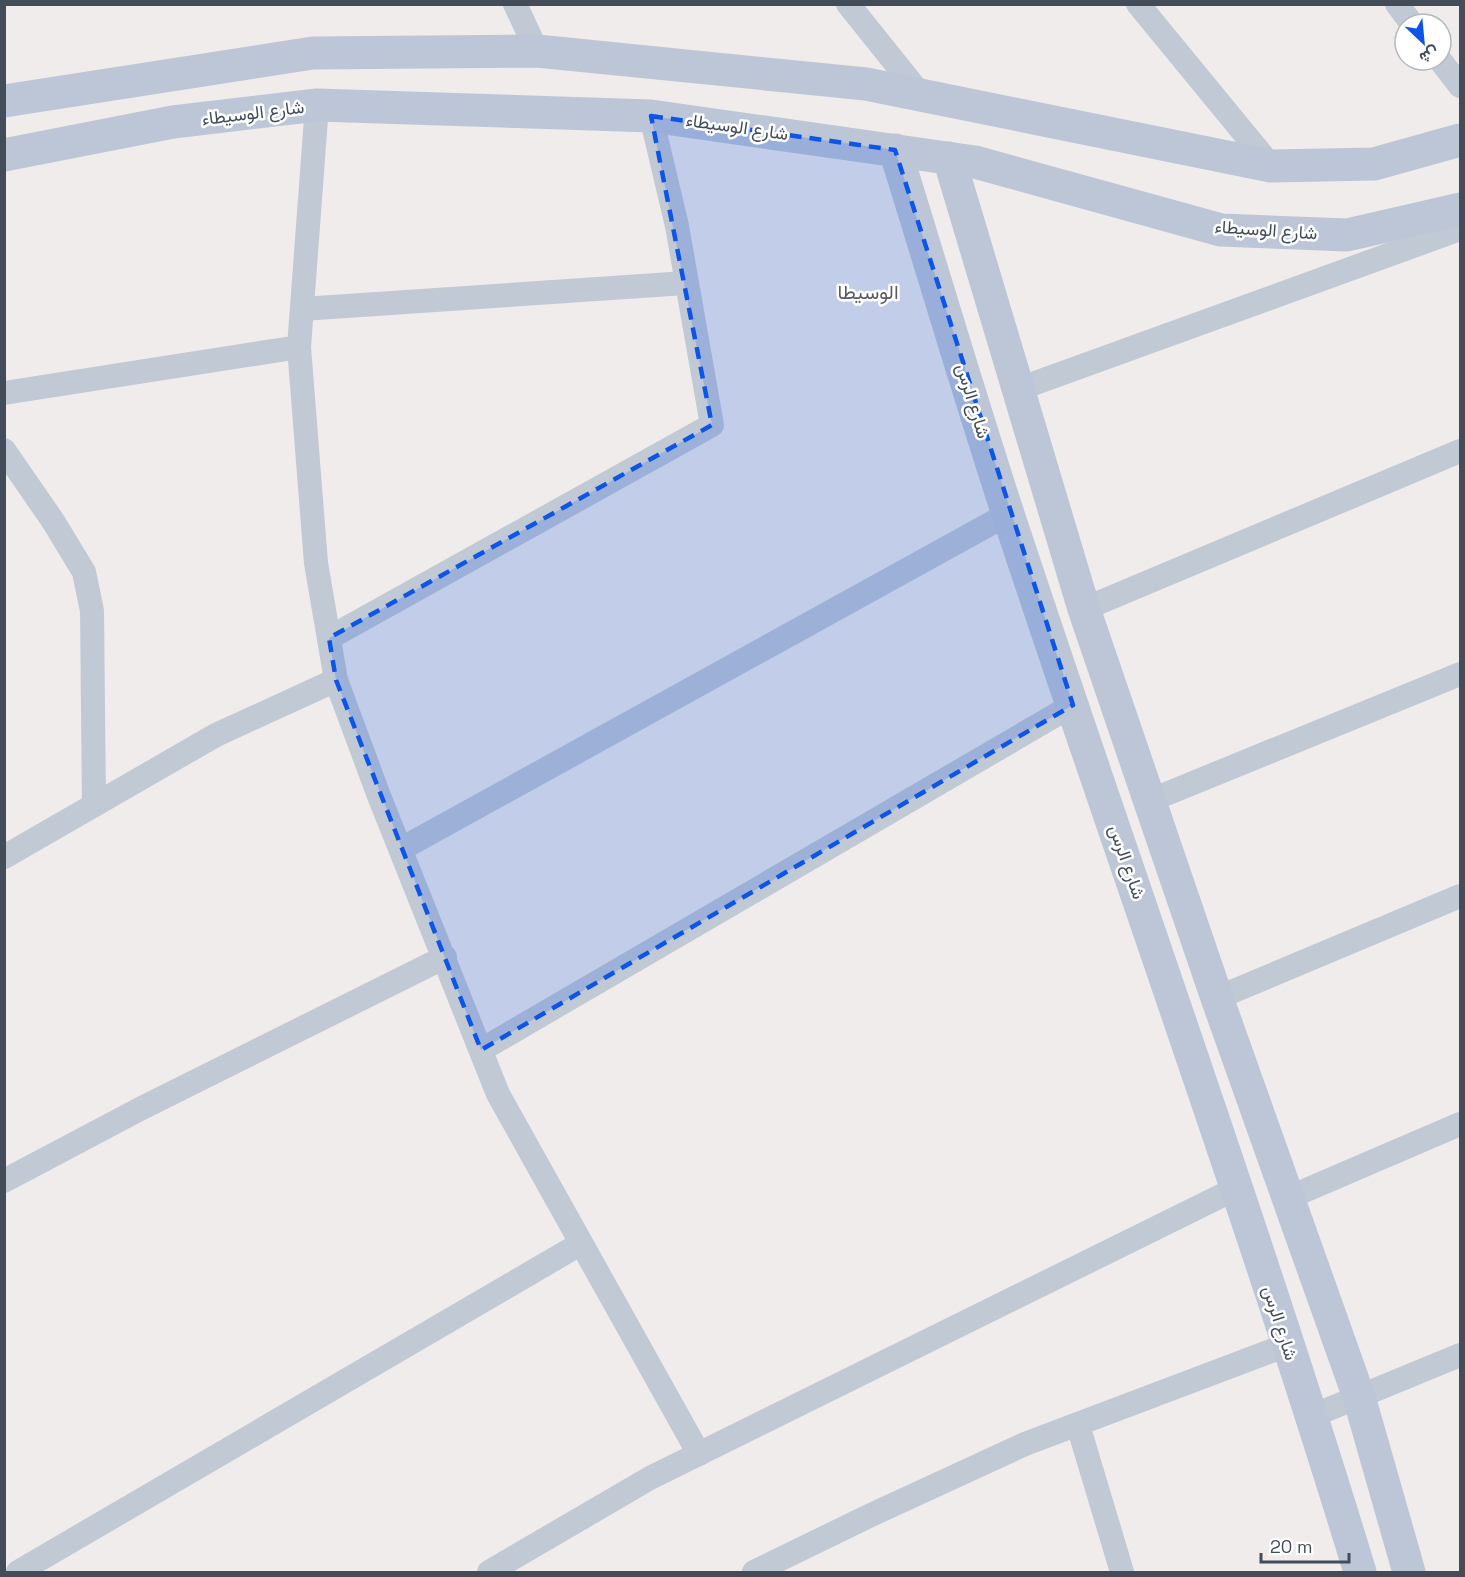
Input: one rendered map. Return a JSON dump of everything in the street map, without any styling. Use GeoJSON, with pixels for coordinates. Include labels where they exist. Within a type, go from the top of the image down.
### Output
{"type":"FeatureCollection","features":[{"type":"Feature","properties":{"kind":"street"},"geometry":{"type":"LineString","coordinates":[[515,4],[537,51]]}},
{"type":"Feature","properties":{"kind":"street"},"geometry":{"type":"LineString","coordinates":[[848,4],[921,95]]}},
{"type":"Feature","properties":{"kind":"street"},"geometry":{"type":"LineString","coordinates":[[1138,4],[1271,166]]}},
{"type":"Feature","properties":{"kind":"street"},"geometry":{"type":"LineString","coordinates":[[4,101],[313,53],[537,51],[866,84],[1271,166],[1374,164],[1461,140]]}},
{"type":"Feature","properties":{"kind":"street"},"geometry":{"type":"LineString","coordinates":[[1450,72],[1461,86]]}},
{"type":"Feature","properties":{"kind":"street"},"geometry":{"type":"LineString","coordinates":[[317,105],[299,347],[316,563],[336,680],[498,1094],[699,1454]]}},
{"type":"Feature","properties":{"kind":"street","name":"شارع الوسيطاء"},"geometry":{"type":"LineString","coordinates":[[4,155],[173,122],[317,105],[651,116],[975,162],[1221,230],[1347,235],[1461,209]]}},
{"type":"Feature","properties":{"kind":"street"},"geometry":{"type":"LineString","coordinates":[[329,638],[712,425],[686,283],[651,116]]}},
{"type":"Feature","properties":{"kind":"street","name":"شارع الرس"},"geometry":{"type":"LineString","coordinates":[[896,150],[1008,514],[1237,1188],[1312,1416],[1360,1572]]}},
{"type":"Feature","properties":{"kind":"street"},"geometry":{"type":"LineString","coordinates":[[949,158],[1084,609],[1217,998],[1290,1197],[1359,1397],[1409,1572]]}},
{"type":"Feature","properties":{"kind":"street"},"geometry":{"type":"LineString","coordinates":[[1019,389],[1461,229]]}},
{"type":"Feature","properties":{"kind":"street"},"geometry":{"type":"LineString","coordinates":[[302,309],[686,283]]}},
{"type":"Feature","properties":{"kind":"street"},"geometry":{"type":"LineString","coordinates":[[4,393],[299,347]]}},
{"type":"Feature","properties":{"kind":"street"},"geometry":{"type":"LineString","coordinates":[[4,450],[53,520],[84,572],[92,611],[94,805]]}},
{"type":"Feature","properties":{"kind":"street"},"geometry":{"type":"LineString","coordinates":[[1084,609],[1461,451]]}},
{"type":"Feature","properties":{"kind":"street"},"geometry":{"type":"LineString","coordinates":[[401,849],[1008,514]]}},
{"type":"Feature","properties":{"kind":"street"},"geometry":{"type":"LineString","coordinates":[[1149,801],[1461,674]]}},
{"type":"Feature","properties":{"kind":"street"},"geometry":{"type":"LineString","coordinates":[[4,857],[216,735],[336,680]]}},
{"type":"Feature","properties":{"kind":"street"},"geometry":{"type":"LineString","coordinates":[[481,1050],[1073,705]]}},
{"type":"Feature","properties":{"kind":"street"},"geometry":{"type":"LineString","coordinates":[[1217,998],[1461,896]]}},
{"type":"Feature","properties":{"kind":"street"},"geometry":{"type":"LineString","coordinates":[[4,1181],[140,1109],[445,957]]}},
{"type":"Feature","properties":{"kind":"street"},"geometry":{"type":"LineString","coordinates":[[1290,1197],[1461,1124]]}},
{"type":"Feature","properties":{"kind":"street"},"geometry":{"type":"LineString","coordinates":[[489,1572],[650,1478],[1237,1188]]}},
{"type":"Feature","properties":{"kind":"street"},"geometry":{"type":"LineString","coordinates":[[18,1572],[580,1244]]}},
{"type":"Feature","properties":{"kind":"street"},"geometry":{"type":"LineString","coordinates":[[754,1572],[891,1505],[1025,1444],[1287,1345]]}},
{"type":"Feature","properties":{"kind":"street"},"geometry":{"type":"LineString","coordinates":[[1312,1416],[1461,1355]]}},
{"type":"Feature","properties":{"kind":"street"},"geometry":{"type":"LineString","coordinates":[[1078,1425],[1122,1572]]}},
{"type":"Feature","properties":{"kind":"highlighted area"},"geometry":{"type":"Polygon","coordinates":[[[651,116],[895,150],[1073,705],[481,1050],[336,680],[329,638],[712,425],[651,116]]]}},
{"type":"Feature","properties":{"kind":"district","name":"الوسيطا"},"geometry":{"type":"Point","coordinates":[868,292]}}]}
